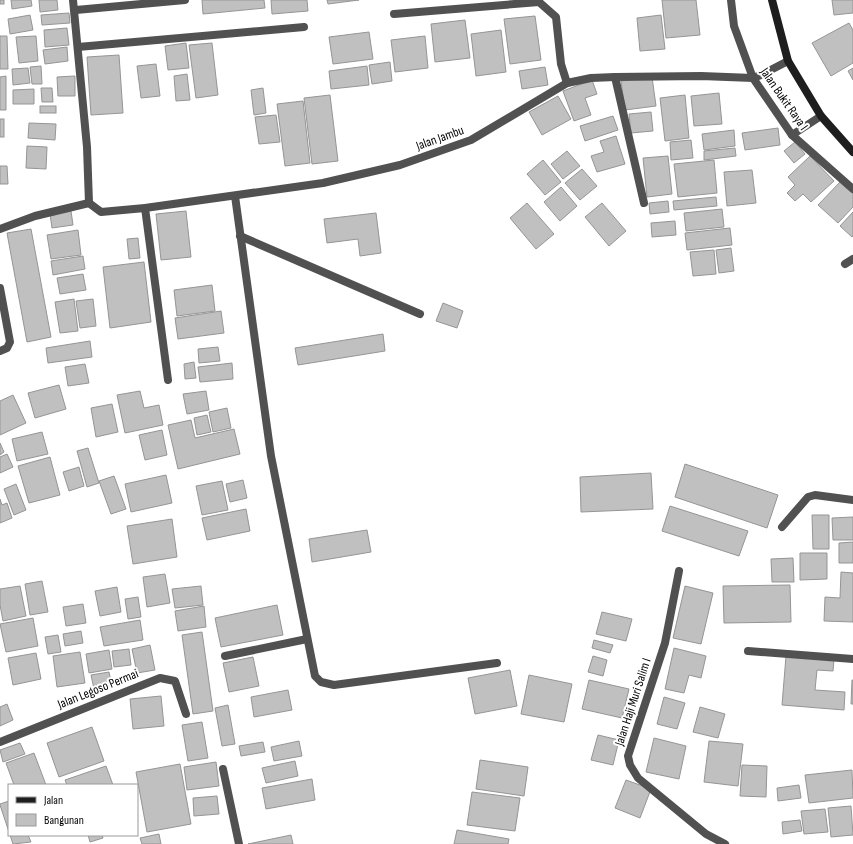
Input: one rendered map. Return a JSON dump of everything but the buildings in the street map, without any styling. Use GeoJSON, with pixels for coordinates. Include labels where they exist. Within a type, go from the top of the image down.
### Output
{"type":"FeatureCollection","features":[{"type":"Feature","properties":{"kind":"street"},"geometry":{"type":"LineString","coordinates":[[0,228],[35,216],[89,202],[76,10],[74,0]]}},
{"type":"Feature","properties":{"kind":"street"},"geometry":{"type":"LineString","coordinates":[[76,10],[185,0]]}},
{"type":"Feature","properties":{"kind":"street","name":"Jalan Bukit Raya I"},"geometry":{"type":"LineString","coordinates":[[731,0],[734,26],[753,78],[792,135],[853,189]]}},
{"type":"Feature","properties":{"kind":"street"},"geometry":{"type":"LineString","coordinates":[[772,0],[788,61],[821,116],[853,152]]}},
{"type":"Feature","properties":{"kind":"street"},"geometry":{"type":"LineString","coordinates":[[394,14],[539,2],[556,17],[561,64],[567,83]]}},
{"type":"Feature","properties":{"kind":"street"},"geometry":{"type":"LineString","coordinates":[[78,47],[304,27]]}},
{"type":"Feature","properties":{"kind":"street","name":"Jalan Jambu"},"geometry":{"type":"LineString","coordinates":[[89,202],[101,212],[145,208],[323,183],[400,165],[472,140],[567,83],[591,78],[615,77],[701,76],[753,78],[762,75],[788,61]]}},
{"type":"Feature","properties":{"kind":"street"},"geometry":{"type":"LineString","coordinates":[[615,77],[644,203]]}},
{"type":"Feature","properties":{"kind":"street"},"geometry":{"type":"LineString","coordinates":[[792,135],[821,116]]}},
{"type":"Feature","properties":{"kind":"street"},"geometry":{"type":"LineString","coordinates":[[235,196],[271,456],[315,676],[321,682],[334,685],[496,663]]}},
{"type":"Feature","properties":{"kind":"street"},"geometry":{"type":"LineString","coordinates":[[145,208],[168,380]]}},
{"type":"Feature","properties":{"kind":"street"},"geometry":{"type":"LineString","coordinates":[[240,236],[420,314]]}},
{"type":"Feature","properties":{"kind":"street"},"geometry":{"type":"LineString","coordinates":[[845,264],[853,260]]}},
{"type":"Feature","properties":{"kind":"street"},"geometry":{"type":"LineString","coordinates":[[0,288],[10,342],[7,348],[0,351]]}},
{"type":"Feature","properties":{"kind":"street"},"geometry":{"type":"LineString","coordinates":[[782,527],[808,497],[815,494],[853,500]]}},
{"type":"Feature","properties":{"kind":"street","name":"Jalan Haji Muri Salim I"},"geometry":{"type":"LineString","coordinates":[[679,571],[668,631],[628,756],[630,765],[638,778],[706,834],[725,844]]}},
{"type":"Feature","properties":{"kind":"street"},"geometry":{"type":"LineString","coordinates":[[225,656],[307,639]]}},
{"type":"Feature","properties":{"kind":"street"},"geometry":{"type":"LineString","coordinates":[[748,651],[853,659]]}},
{"type":"Feature","properties":{"kind":"street","name":"Jalan Legoso Permai"},"geometry":{"type":"LineString","coordinates":[[0,742],[160,678],[174,681],[186,714]]}},
{"type":"Feature","properties":{"kind":"street"},"geometry":{"type":"LineString","coordinates":[[223,769],[239,844]]}}]}
